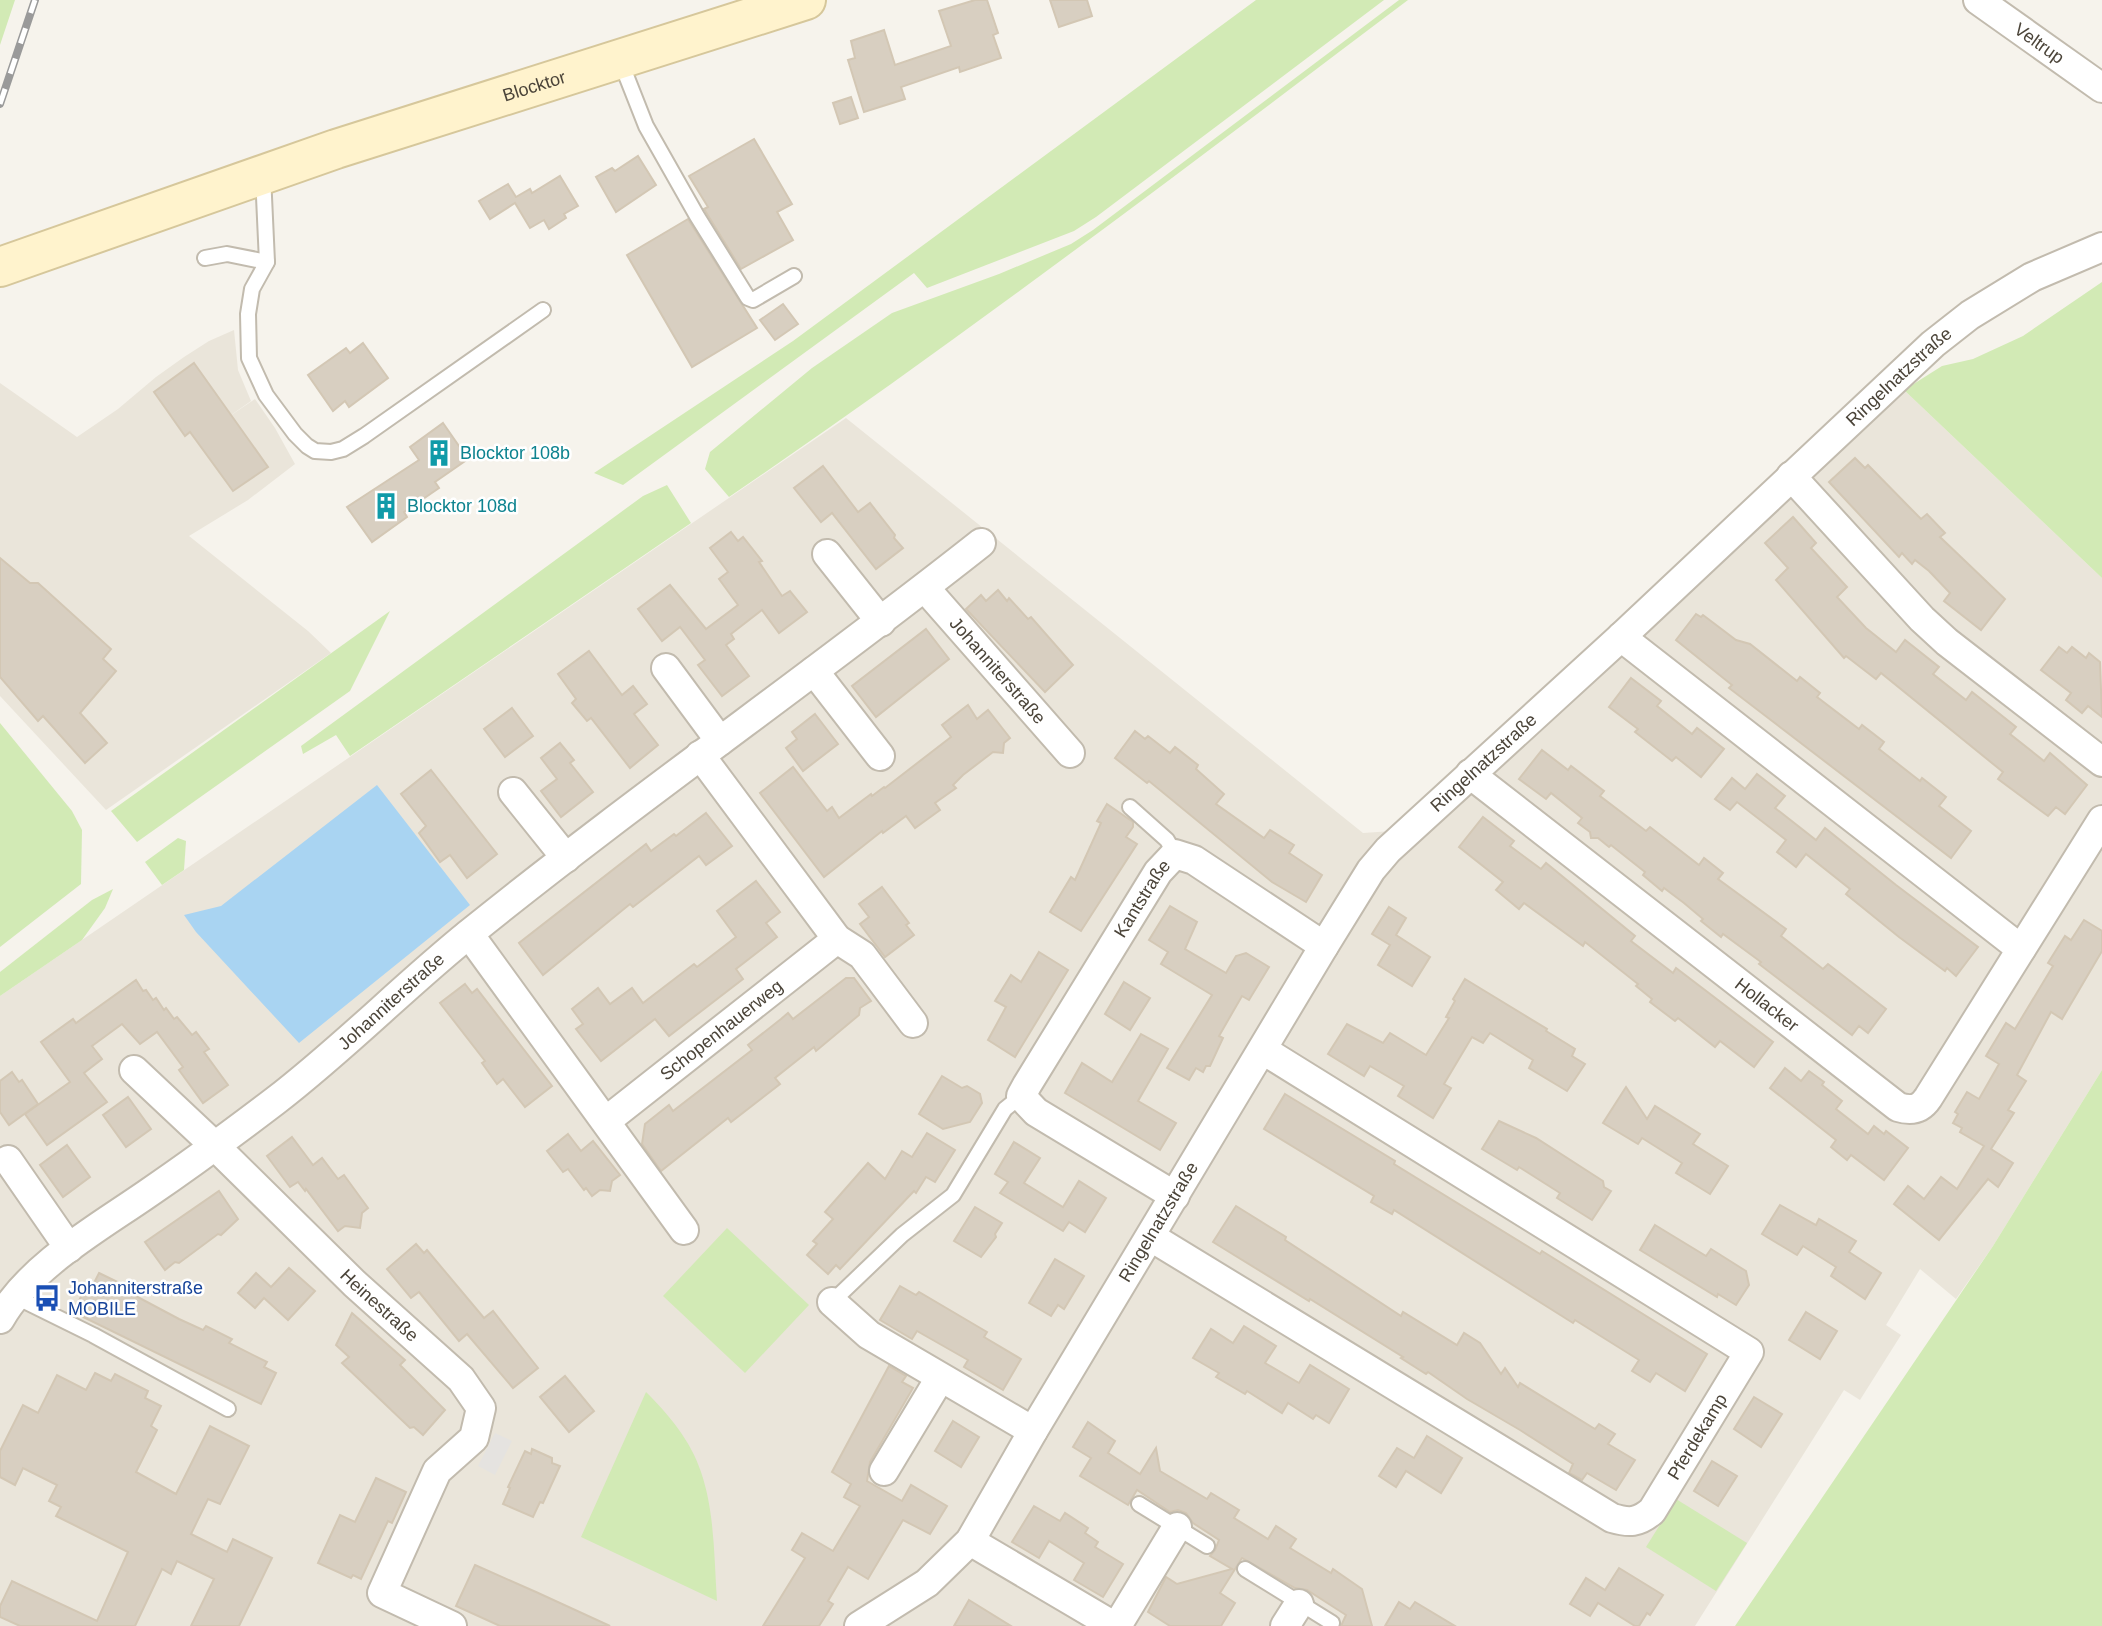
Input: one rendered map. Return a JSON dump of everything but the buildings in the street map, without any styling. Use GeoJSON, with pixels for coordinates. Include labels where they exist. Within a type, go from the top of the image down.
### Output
{"type":"FeatureCollection","features":[{"type":"Feature","properties":{"kind":"main road","name":"Blocktor"},"geometry":{"type":"LineString","coordinates":[[0,267],[263,174],[806,0]]}},
{"type":"Feature","properties":{"kind":"street","name":"Veltrup"},"geometry":{"type":"LineString","coordinates":[[1978,0],[2102,88]]}},
{"type":"Feature","properties":{"kind":"street","name":"Ringelnatzstraße"},"geometry":{"type":"LineString","coordinates":[[859,1626],[927,1583],[970,1541],[1033,1430],[1324,946],[1371,870],[1388,850],[1621,637],[1923,353],[1970,315],[2032,277],[2102,247]]}},
{"type":"Feature","properties":{"kind":"street"},"geometry":{"type":"LineString","coordinates":[[1791,476],[1922,619],[1947,642],[2102,762]]}},
{"type":"Feature","properties":{"kind":"street","name":"Johanniterstraße"},"geometry":{"type":"LineString","coordinates":[[8,1308],[69,1248],[216,1146],[316,1069],[469,934],[981,543]]}},
{"type":"Feature","properties":{"kind":"street"},"geometry":{"type":"LineString","coordinates":[[827,554],[881,622]]}},
{"type":"Feature","properties":{"kind":"street","name":"Johanniterstraße"},"geometry":{"type":"LineString","coordinates":[[925,588],[1070,754]]}},
{"type":"Feature","properties":{"kind":"street"},"geometry":{"type":"LineString","coordinates":[[1621,637],[2021,949]]}},
{"type":"Feature","properties":{"kind":"street"},"geometry":{"type":"LineString","coordinates":[[666,668],[710,748],[837,939],[862,955],[913,1023]]}},
{"type":"Feature","properties":{"kind":"street"},"geometry":{"type":"LineString","coordinates":[[814,671],[880,756]]}},
{"type":"Feature","properties":{"kind":"street","name":"Hollacker"},"geometry":{"type":"LineString","coordinates":[[1470,774],[1898,1107],[1906,1110],[1913,1110],[1924,1104],[2102,820]]}},
{"type":"Feature","properties":{"kind":"street"},"geometry":{"type":"LineString","coordinates":[[513,792],[566,858]]}},
{"type":"Feature","properties":{"kind":"street","name":"Kantstraße"},"geometry":{"type":"LineString","coordinates":[[1021,1096],[1158,872],[1175,854],[1194,860],[1324,946]]}},
{"type":"Feature","properties":{"kind":"street"},"geometry":{"type":"LineString","coordinates":[[469,934],[684,1230]]}},
{"type":"Feature","properties":{"kind":"street","name":"Schopenhauerweg"},"geometry":{"type":"LineString","coordinates":[[606,1121],[837,939]]}},
{"type":"Feature","properties":{"kind":"street","name":"Pferdekamp"},"geometry":{"type":"LineString","coordinates":[[1151,1237],[1612,1518],[1624,1522],[1634,1522],[1652,1511],[1749,1352],[1263,1051]]}},
{"type":"Feature","properties":{"kind":"street"},"geometry":{"type":"LineString","coordinates":[[134,1070],[216,1146]]}},
{"type":"Feature","properties":{"kind":"street"},"geometry":{"type":"LineString","coordinates":[[1021,1096],[1036,1112],[1175,1196]]}},
{"type":"Feature","properties":{"kind":"street","name":"Heinestraße"},"geometry":{"type":"LineString","coordinates":[[216,1146],[355,1284],[461,1379],[481,1408],[474,1438],[437,1471],[382,1593],[452,1626]]}},
{"type":"Feature","properties":{"kind":"street"},"geometry":{"type":"LineString","coordinates":[[8,1160],[69,1248]]}},
{"type":"Feature","properties":{"kind":"street"},"geometry":{"type":"LineString","coordinates":[[832,1302],[869,1335],[1033,1430]]}},
{"type":"Feature","properties":{"kind":"street"},"geometry":{"type":"LineString","coordinates":[[884,1471],[940,1378]]}},
{"type":"Feature","properties":{"kind":"street"},"geometry":{"type":"LineString","coordinates":[[970,1541],[1116,1626],[1177,1527]]}},
{"type":"Feature","properties":{"kind":"lane"},"geometry":{"type":"LineString","coordinates":[[620,59],[646,126],[748,298],[753,300],[794,276]]}},
{"type":"Feature","properties":{"kind":"lane"},"geometry":{"type":"LineString","coordinates":[[263,174],[267,262],[252,289],[248,314],[249,358],[266,395],[279,414],[295,434],[315,451],[331,452],[343,449],[364,436],[542,310]]}},
{"type":"Feature","properties":{"kind":"lane"},"geometry":{"type":"LineString","coordinates":[[205,258],[228,254],[267,262]]}},
{"type":"Feature","properties":{"kind":"lane"},"geometry":{"type":"LineString","coordinates":[[1130,807],[1167,840],[1175,854]]}},
{"type":"Feature","properties":{"kind":"lane","name":"Kantstraße"},"geometry":{"type":"LineString","coordinates":[[832,1302],[923,1218],[946,1203],[1005,1109],[1021,1096]]}},
{"type":"Feature","properties":{"kind":"lane"},"geometry":{"type":"LineString","coordinates":[[8,1308],[93,1335],[228,1409]]}},
{"type":"Feature","properties":{"kind":"lane"},"geometry":{"type":"LineString","coordinates":[[1139,1504],[1207,1546]]}},
{"type":"Feature","properties":{"kind":"lane"},"geometry":{"type":"LineString","coordinates":[[1245,1569],[1292,1615],[1332,1623]]}},
{"type":"Feature","properties":{"kind":"shaded area"},"geometry":{"type":"Polygon","coordinates":[[[234,330],[238,370],[251,401],[221,422],[255,399],[295,464],[248,500],[189,536],[308,631],[331,653],[106,810],[0,696],[0,383],[77,437],[118,409],[184,357],[209,341],[234,330]]]}},
{"type":"Feature","properties":{"kind":"shaded area"},"geometry":{"type":"Polygon","coordinates":[[[1904,390],[2102,578],[2102,1070],[1993,1246],[1956,1299],[1920,1269],[1886,1325],[1901,1335],[1860,1400],[1844,1390],[1695,1626],[0,1626],[0,996],[846,418],[1363,833],[1392,831],[1904,390]]]}},
{"type":"Feature","properties":{"kind":"shaded area"},"geometry":{"type":"Polygon","coordinates":[[[495,1433],[512,1441],[495,1475],[478,1466],[495,1433]]]}},
{"type":"Feature","properties":{"kind":"green space"},"geometry":{"type":"Polygon","coordinates":[[[0,0],[15,0],[0,45],[0,0]]]}},
{"type":"Feature","properties":{"kind":"green space"},"geometry":{"type":"Polygon","coordinates":[[[1256,0],[1384,0],[1074,231],[927,288],[914,273],[623,485],[594,473],[793,341],[1256,0]]]}},
{"type":"Feature","properties":{"kind":"green space"},"geometry":{"type":"Polygon","coordinates":[[[1399,0],[1408,0],[987,315],[729,497],[705,469],[710,452],[812,368],[892,313],[1071,244],[1399,0]]]}},
{"type":"Feature","properties":{"kind":"green space"},"geometry":{"type":"Polygon","coordinates":[[[2102,282],[2102,578],[1904,390],[1942,366],[1973,359],[2023,336],[2102,282]]]}},
{"type":"Feature","properties":{"kind":"green space"},"geometry":{"type":"Polygon","coordinates":[[[667,485],[691,523],[350,756],[336,735],[303,754],[301,746],[643,496],[667,485]]]}},
{"type":"Feature","properties":{"kind":"green space"},"geometry":{"type":"Polygon","coordinates":[[[390,611],[350,691],[137,842],[111,811],[390,611]]]}},
{"type":"Feature","properties":{"kind":"green space"},"geometry":{"type":"Polygon","coordinates":[[[0,723],[72,811],[82,830],[81,884],[0,947],[0,723]]]}},
{"type":"Feature","properties":{"kind":"green space"},"geometry":{"type":"Polygon","coordinates":[[[178,838],[186,841],[184,870],[162,885],[145,862],[178,838]]]}},
{"type":"Feature","properties":{"kind":"green space"},"geometry":{"type":"Polygon","coordinates":[[[113,889],[105,908],[82,940],[0,996],[0,972],[92,900],[113,889]]]}},
{"type":"Feature","properties":{"kind":"green space"},"geometry":{"type":"Polygon","coordinates":[[[2102,1070],[2102,1626],[1735,1626],[1993,1246],[2102,1070]]]}},
{"type":"Feature","properties":{"kind":"green space"},"geometry":{"type":"Polygon","coordinates":[[[727,1228],[809,1305],[745,1373],[663,1296],[727,1228]]]}},
{"type":"Feature","properties":{"kind":"green space"},"geometry":{"type":"Polygon","coordinates":[[[646,1392],[678,1429],[701,1472],[711,1520],[717,1601],[581,1537],[646,1392]]]}},
{"type":"Feature","properties":{"kind":"green space"},"geometry":{"type":"Polygon","coordinates":[[[1676,1499],[1747,1543],[1716,1591],[1646,1547],[1676,1499]]]}},
{"type":"Feature","properties":{"kind":"water"},"geometry":{"type":"Polygon","coordinates":[[[377,785],[470,905],[299,1043],[196,932],[184,915],[221,906],[377,785]]]}},
{"type":"Feature","properties":{"kind":"railway"},"geometry":{"type":"LineString","coordinates":[[0,104],[35,0]]}},
{"type":"Feature","properties":{"kind":"place","name":"Blocktor 108b"},"geometry":{"type":"Point","coordinates":[439,453]}},
{"type":"Feature","properties":{"kind":"place","name":"Blocktor 108d"},"geometry":{"type":"Point","coordinates":[386,506]}},
{"type":"Feature","properties":{"kind":"place","name":"Johanniterstraße MOBILE"},"geometry":{"type":"Point","coordinates":[47,1298]}}]}
